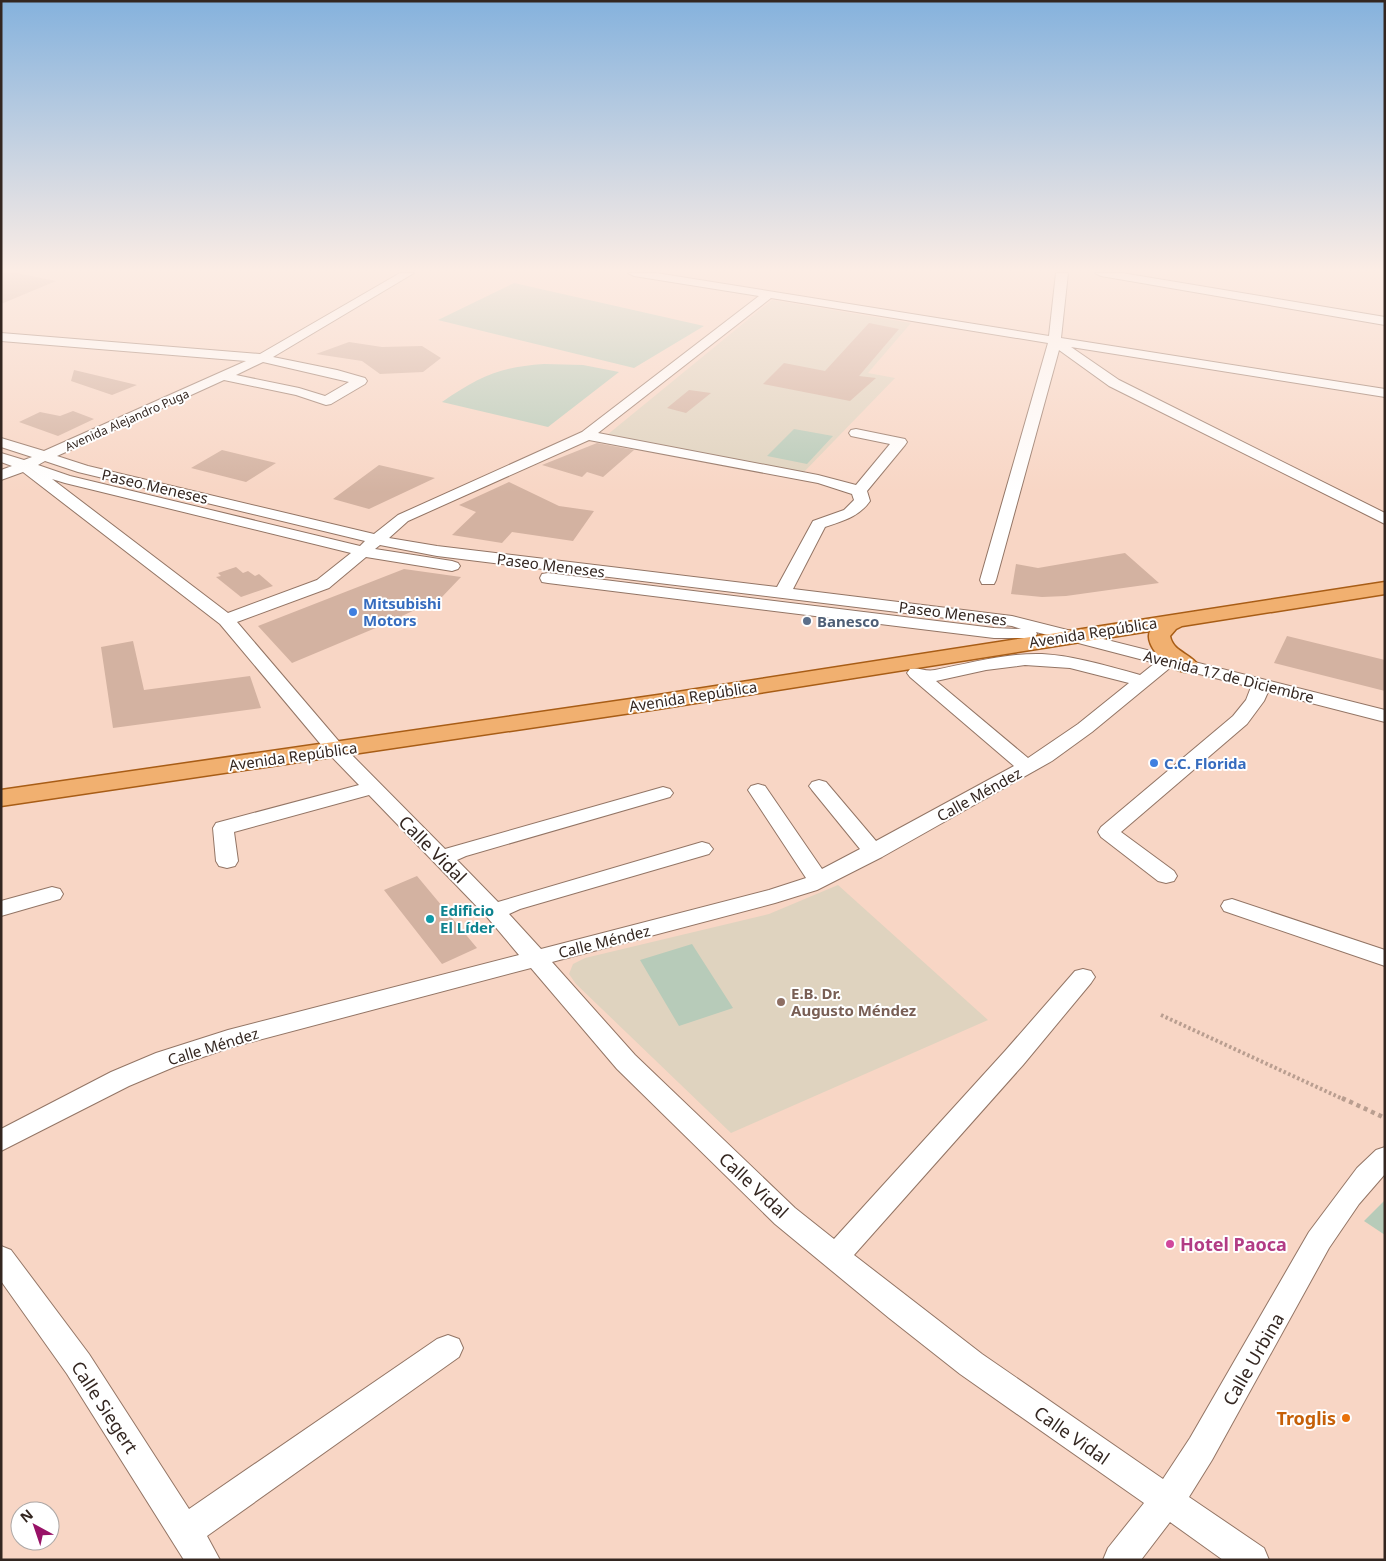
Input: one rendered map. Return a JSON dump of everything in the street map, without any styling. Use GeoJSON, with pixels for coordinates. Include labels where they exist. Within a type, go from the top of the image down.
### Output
{"type":"FeatureCollection","features":[{"type":"Feature","properties":{"kind":"main road","name":"Avenida República"},"geometry":{"type":"LineString","coordinates":[[1,798],[651,687],[1385,573]]}},
{"type":"Feature","properties":{"kind":"main road","name":"Avenida República"},"geometry":{"type":"LineString","coordinates":[[1,780],[658,702],[903,662],[1385,588]]}},
{"type":"Feature","properties":{"kind":"main road"},"geometry":{"type":"LineString","coordinates":[[1178,663],[1168,654],[1159,641],[1158,636],[1163,627],[1180,619]]}},
{"type":"Feature","properties":{"kind":"street"},"geometry":{"type":"LineString","coordinates":[[111,346],[262,358],[337,374],[360,381],[326,401],[299,392],[224,376]]}},
{"type":"Feature","properties":{"kind":"street","name":"Avenida Alejandro Puga"},"geometry":{"type":"LineString","coordinates":[[1,476],[224,376],[283,346]]}},
{"type":"Feature","properties":{"kind":"street"},"geometry":{"type":"LineString","coordinates":[[226,620],[324,584],[361,551],[403,518],[587,435],[702,346]]}},
{"type":"Feature","properties":{"kind":"street"},"geometry":{"type":"LineString","coordinates":[[988,580],[1054,346]]}},
{"type":"Feature","properties":{"kind":"street"},"geometry":{"type":"LineString","coordinates":[[1063,346],[1114,383],[1385,519]]}},
{"type":"Feature","properties":{"kind":"street"},"geometry":{"type":"LineString","coordinates":[[1092,346],[1385,393]]}},
{"type":"Feature","properties":{"kind":"street"},"geometry":{"type":"LineString","coordinates":[[1082,359],[1083,353],[1105,348]]}},
{"type":"Feature","properties":{"kind":"street"},"geometry":{"type":"LineString","coordinates":[[1050,362],[1057,359],[1082,359]]}},
{"type":"Feature","properties":{"kind":"street"},"geometry":{"type":"LineString","coordinates":[[299,392],[337,374]]}},
{"type":"Feature","properties":{"kind":"street"},"geometry":{"type":"LineString","coordinates":[[856,433],[900,442],[859,491]]}},
{"type":"Feature","properties":{"kind":"street"},"geometry":{"type":"LineString","coordinates":[[587,435],[818,479],[859,491]]}},
{"type":"Feature","properties":{"kind":"street","name":"Paseo Meneses"},"geometry":{"type":"LineString","coordinates":[[1,442],[83,469],[377,540],[436,551],[996,618],[1072,636]]}},
{"type":"Feature","properties":{"kind":"street","name":"Paseo Meneses"},"geometry":{"type":"LineString","coordinates":[[1,458],[65,479],[361,551],[435,564],[994,633],[1072,636]]}},
{"type":"Feature","properties":{"kind":"street","name":"Calle Vidal"},"geometry":{"type":"LineString","coordinates":[[25,466],[226,620],[329,742],[494,912],[626,1062],[778,1209],[835,1257],[971,1364],[1252,1560]]}},
{"type":"Feature","properties":{"kind":"street"},"geometry":{"type":"LineString","coordinates":[[784,592],[819,524],[849,513],[862,502],[859,491]]}},
{"type":"Feature","properties":{"kind":"street","name":"Avenida 17 de Diciembre"},"geometry":{"type":"LineString","coordinates":[[1072,636],[1385,716]]}},
{"type":"Feature","properties":{"kind":"street"},"geometry":{"type":"LineString","coordinates":[[922,678],[997,663],[1040,660],[1092,668],[1143,681]]}},
{"type":"Feature","properties":{"kind":"street"},"geometry":{"type":"LineString","coordinates":[[903,662],[1027,768]]}},
{"type":"Feature","properties":{"kind":"street","name":"Calle Méndez"},"geometry":{"type":"LineString","coordinates":[[1,1141],[120,1079],[166,1060],[228,1039],[776,896],[818,880],[874,852],[1027,768],[1064,744],[1143,681],[1178,663]]}},
{"type":"Feature","properties":{"kind":"street"},"geometry":{"type":"LineString","coordinates":[[1166,876],[1108,832],[1240,720],[1255,701],[1261,684]]}},
{"type":"Feature","properties":{"kind":"street"},"geometry":{"type":"LineString","coordinates":[[820,786],[874,852]]}},
{"type":"Feature","properties":{"kind":"street"},"geometry":{"type":"LineString","coordinates":[[227,862],[223,828],[373,788]]}},
{"type":"Feature","properties":{"kind":"street"},"geometry":{"type":"LineString","coordinates":[[758,790],[818,880]]}},
{"type":"Feature","properties":{"kind":"street"},"geometry":{"type":"LineString","coordinates":[[442,858],[459,851],[663,793]]}},
{"type":"Feature","properties":{"kind":"street"},"geometry":{"type":"LineString","coordinates":[[494,912],[512,904],[702,849]]}},
{"type":"Feature","properties":{"kind":"street"},"geometry":{"type":"LineString","coordinates":[[1,909],[52,894]]}},
{"type":"Feature","properties":{"kind":"street"},"geometry":{"type":"LineString","coordinates":[[1232,906],[1385,958]]}},
{"type":"Feature","properties":{"kind":"street"},"geometry":{"type":"LineString","coordinates":[[835,1257],[1014,1058],[1083,977]]}},
{"type":"Feature","properties":{"kind":"street","name":"Calle Urbina"},"geometry":{"type":"LineString","coordinates":[[1120,1560],[1166,1501],[1201,1450],[1319,1240],[1369,1171],[1385,1157]]}},
{"type":"Feature","properties":{"kind":"street","name":"Calle Siegert"},"geometry":{"type":"LineString","coordinates":[[1,1258],[78,1364],[203,1560]]}},
{"type":"Feature","properties":{"kind":"street"},"geometry":{"type":"LineString","coordinates":[[185,1532],[448,1348]]}},
{"type":"Feature","properties":{"kind":"path"},"geometry":{"type":"LineString","coordinates":[[1161,1015],[1385,1118]]}},
{"type":"Feature","properties":{"kind":"shaded area"},"geometry":{"type":"Polygon","coordinates":[[[716,346],[891,346],[868,373],[895,378],[803,473],[607,435],[716,346]]]}},
{"type":"Feature","properties":{"kind":"shaded area","name":"E.B. Dr. Augusto Méndez"},"geometry":{"type":"Polygon","coordinates":[[[838,885],[988,1020],[731,1133],[576,984],[569,974],[573,964],[585,958],[769,914],[838,885]]]}},
{"type":"Feature","properties":{"kind":"green space"},"geometry":{"type":"Polygon","coordinates":[[[544,346],[671,346],[634,368],[544,346]]]}},
{"type":"Feature","properties":{"kind":"green space"},"geometry":{"type":"Polygon","coordinates":[[[528,365],[583,365],[619,372],[548,427],[442,402],[467,386],[490,375],[528,365]]]}},
{"type":"Feature","properties":{"kind":"green space"},"geometry":{"type":"Polygon","coordinates":[[[794,429],[833,436],[807,464],[767,456],[794,429]]]}},
{"type":"Feature","properties":{"kind":"green space"},"geometry":{"type":"Polygon","coordinates":[[[692,944],[733,1008],[679,1026],[640,960],[692,944]]]}},
{"type":"Feature","properties":{"kind":"green space"},"geometry":{"type":"Polygon","coordinates":[[[1385,1200],[1385,1235],[1364,1221],[1385,1200]]]}},
{"type":"Feature","properties":{"kind":"building"},"geometry":{"type":"Polygon","coordinates":[[[338,346],[422,346],[441,358],[423,372],[380,374],[362,361],[316,354],[338,346]]]}},
{"type":"Feature","properties":{"kind":"building"},"geometry":{"type":"Polygon","coordinates":[[[848,346],[885,346],[859,376],[876,378],[850,401],[763,384],[784,363],[825,371],[848,346]]]}},
{"type":"Feature","properties":{"kind":"building"},"geometry":{"type":"Polygon","coordinates":[[[74,370],[137,385],[112,395],[71,381],[74,370]]]}},
{"type":"Feature","properties":{"kind":"building"},"geometry":{"type":"Polygon","coordinates":[[[689,390],[711,393],[686,413],[667,408],[689,390]]]}},
{"type":"Feature","properties":{"kind":"building"},"geometry":{"type":"Polygon","coordinates":[[[73,411],[94,419],[58,436],[19,422],[40,412],[60,416],[73,411]]]}},
{"type":"Feature","properties":{"kind":"building"},"geometry":{"type":"Polygon","coordinates":[[[597,443],[634,450],[603,477],[587,472],[582,477],[542,465],[597,443]]]}},
{"type":"Feature","properties":{"kind":"building"},"geometry":{"type":"Polygon","coordinates":[[[222,450],[276,463],[246,482],[191,468],[222,450]]]}},
{"type":"Feature","properties":{"kind":"building"},"geometry":{"type":"Polygon","coordinates":[[[379,465],[435,478],[369,509],[333,499],[379,465]]]}},
{"type":"Feature","properties":{"kind":"building"},"geometry":{"type":"Polygon","coordinates":[[[509,482],[559,506],[594,511],[573,541],[512,532],[502,543],[452,535],[476,512],[459,505],[509,482]]]}},
{"type":"Feature","properties":{"kind":"building"},"geometry":{"type":"Polygon","coordinates":[[[1125,553],[1159,583],[1066,596],[1042,597],[1011,594],[1016,564],[1038,568],[1125,553]]]}},
{"type":"Feature","properties":{"kind":"building"},"geometry":{"type":"Polygon","coordinates":[[[236,567],[243,573],[248,571],[255,576],[259,574],[273,586],[241,597],[216,577],[221,576],[218,573],[236,567]]]}},
{"type":"Feature","properties":{"kind":"building","name":"Mitsubishi Motors"},"geometry":{"type":"Polygon","coordinates":[[[404,569],[461,577],[441,598],[292,663],[258,626],[404,569]]]}},
{"type":"Feature","properties":{"kind":"building"},"geometry":{"type":"Polygon","coordinates":[[[1287,636],[1385,660],[1385,691],[1274,663],[1287,636]]]}},
{"type":"Feature","properties":{"kind":"building"},"geometry":{"type":"Polygon","coordinates":[[[133,641],[144,690],[250,676],[261,708],[113,728],[101,647],[133,641]]]}},
{"type":"Feature","properties":{"kind":"building","name":"Edificio El Líder"},"geometry":{"type":"Polygon","coordinates":[[[417,876],[477,948],[442,964],[384,890],[417,876]]]}},
{"type":"Feature","properties":{"kind":"place","name":"Mitsubishi Motors"},"geometry":{"type":"Point","coordinates":[353,612]}},
{"type":"Feature","properties":{"kind":"place","name":"Banesco"},"geometry":{"type":"Point","coordinates":[807,621]}},
{"type":"Feature","properties":{"kind":"place","name":"C.C. Florida"},"geometry":{"type":"Point","coordinates":[1154,763]}},
{"type":"Feature","properties":{"kind":"place","name":"Edificio El Líder"},"geometry":{"type":"Point","coordinates":[430,919]}},
{"type":"Feature","properties":{"kind":"place","name":"E.B. Dr. Augusto Méndez"},"geometry":{"type":"Point","coordinates":[781,1002]}},
{"type":"Feature","properties":{"kind":"place","name":"Hotel Paoca"},"geometry":{"type":"Point","coordinates":[1170,1244]}},
{"type":"Feature","properties":{"kind":"place","name":"Troglis"},"geometry":{"type":"Point","coordinates":[1346,1418]}}]}
